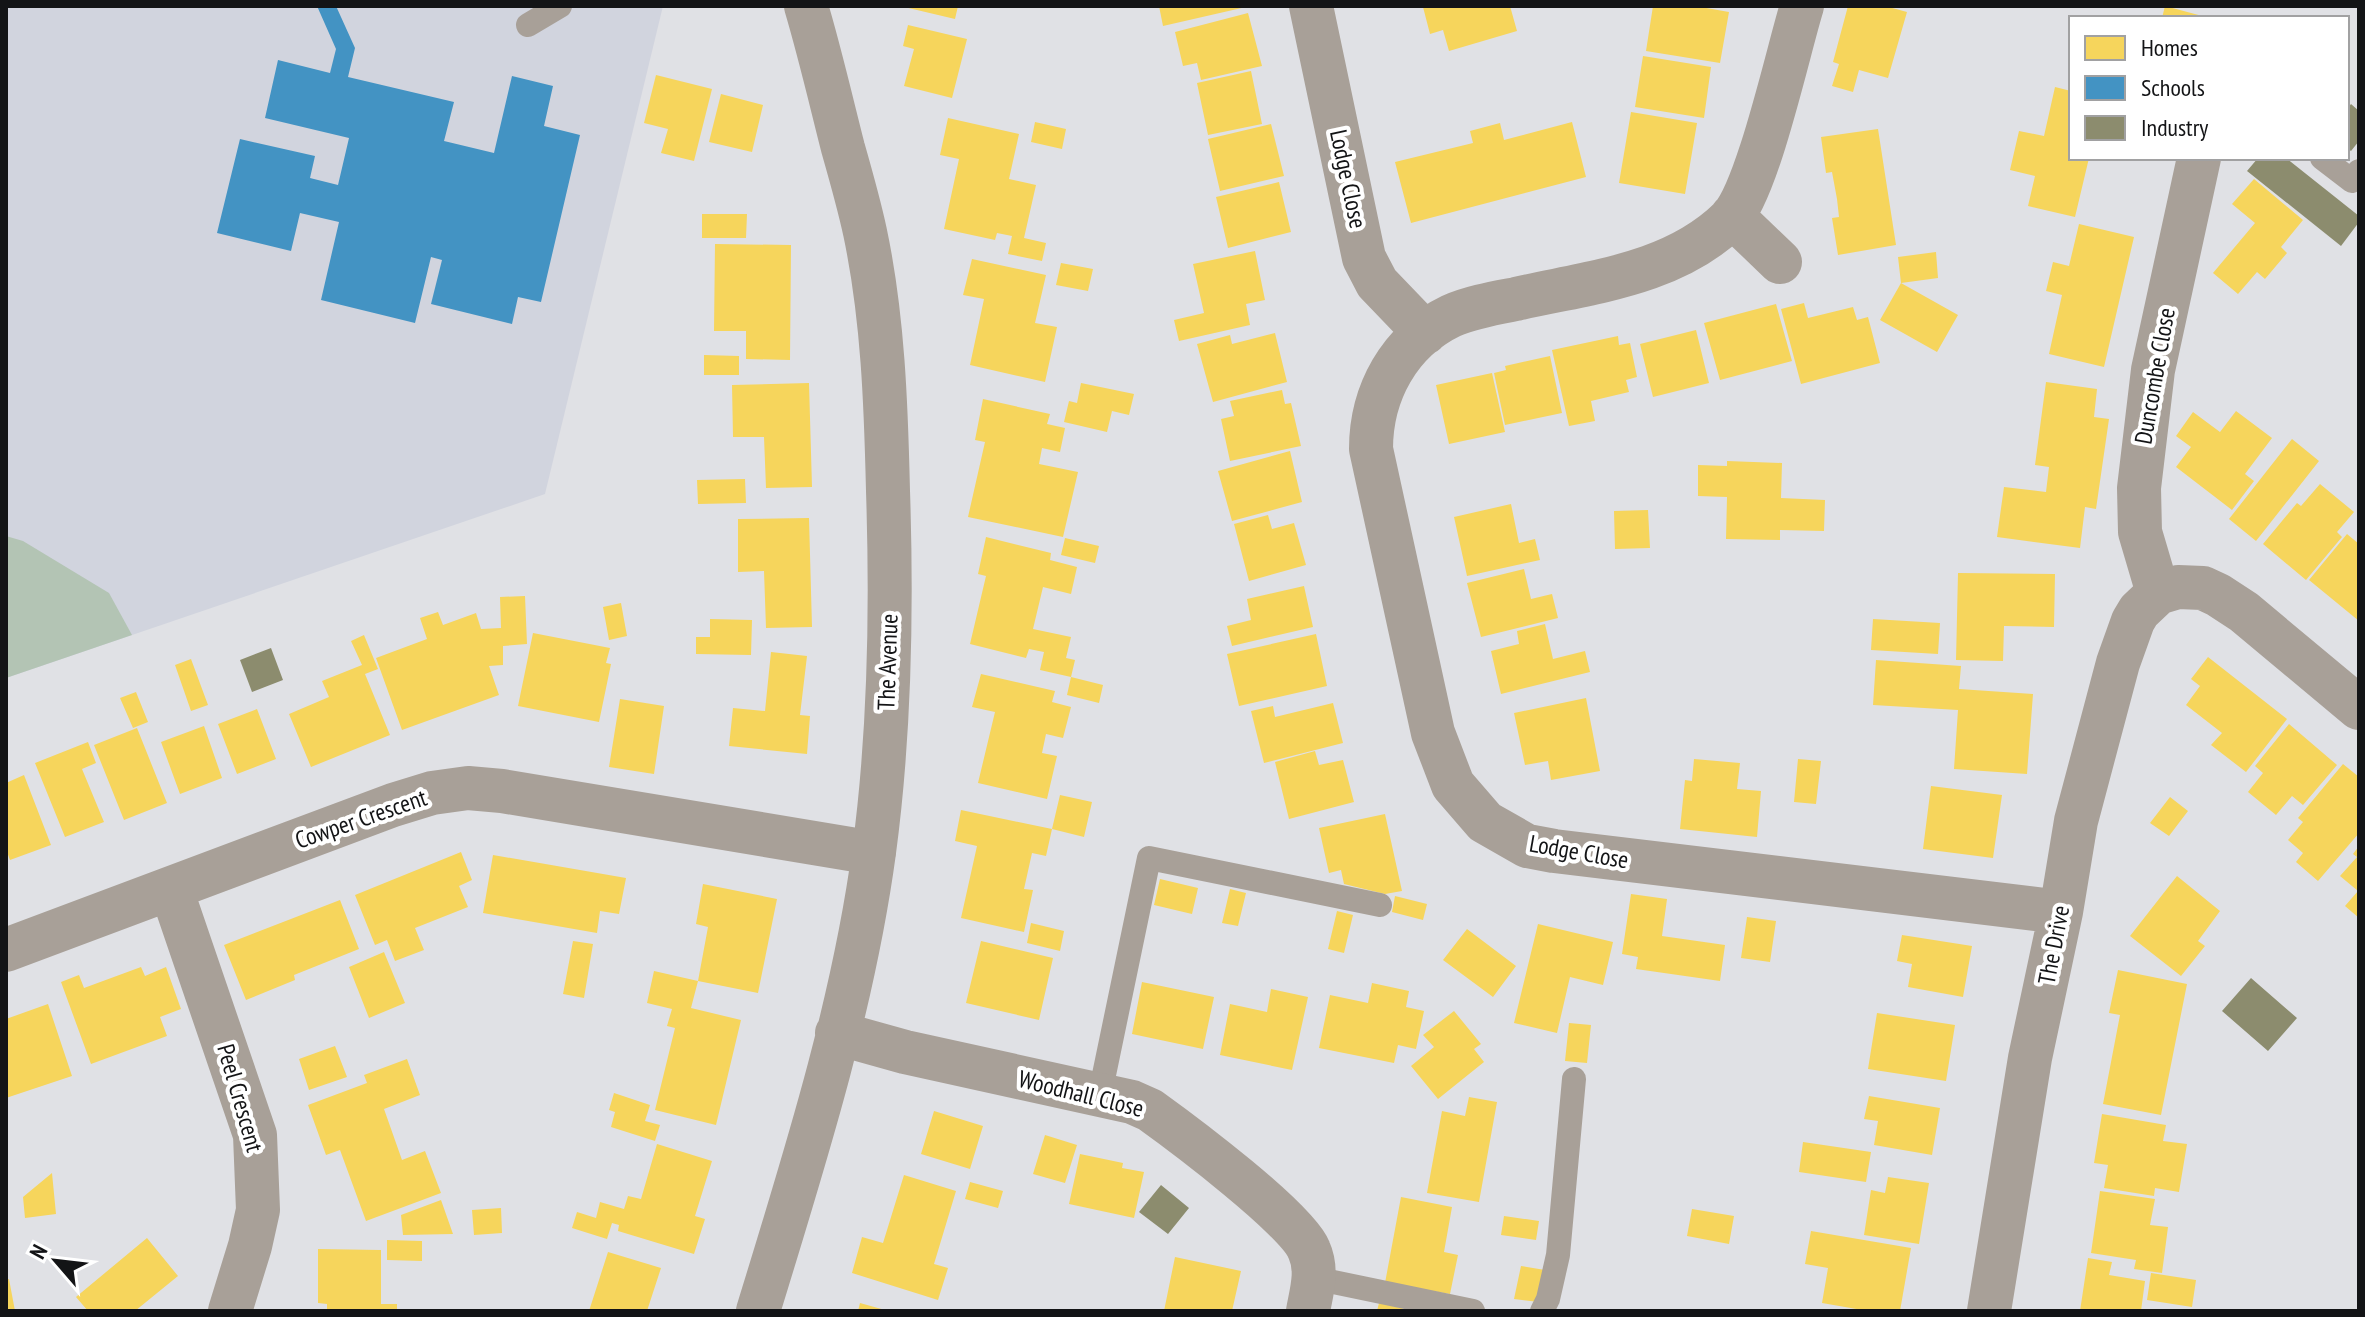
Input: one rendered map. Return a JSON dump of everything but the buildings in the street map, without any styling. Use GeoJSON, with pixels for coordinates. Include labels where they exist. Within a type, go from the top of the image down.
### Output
{"type":"FeatureCollection","features":[{"type":"Feature","properties":{"kind":"street","name":"The Avenue"},"geometry":{"type":"LineString","coordinates":[[758,1311],[837,1033],[857,944],[874,853],[883,772],[890,609],[886,412],[876,299],[865,232],[806,6]]}},
{"type":"Feature","properties":{"kind":"street","name":"Lodge Close"},"geometry":{"type":"LineString","coordinates":[[1311,6],[1364,258],[1377,283],[1425,333]]}},
{"type":"Feature","properties":{"kind":"street","name":"Lodge Close"},"geometry":{"type":"LineString","coordinates":[[1802,6],[1745,195],[1732,216],[1702,243],[1657,265],[1631,273],[1480,306],[1451,316],[1425,333],[1393,366],[1373,419],[1371,449],[1433,733],[1453,785],[1485,822],[1527,846],[2061,912]]}},
{"type":"Feature","properties":{"kind":"street","name":"Duncombe Close"},"geometry":{"type":"LineString","coordinates":[[2158,593],[2140,532],[2139,488],[2153,370],[2199,160]]}},
{"type":"Feature","properties":{"kind":"street"},"geometry":{"type":"LineString","coordinates":[[1732,216],[1780,262]]}},
{"type":"Feature","properties":{"kind":"street"},"geometry":{"type":"LineString","coordinates":[[2158,593],[2188,586],[2218,595],[2244,612],[2359,708]]}},
{"type":"Feature","properties":{"kind":"street","name":"The Drive"},"geometry":{"type":"LineString","coordinates":[[1989,1311],[2030,1058],[2061,912],[2076,821],[2118,663],[2133,621],[2158,593]]}},
{"type":"Feature","properties":{"kind":"street","name":"Cowper Crescent"},"geometry":{"type":"LineString","coordinates":[[6,950],[393,805],[432,793],[468,788],[537,796],[874,853]]}},
{"type":"Feature","properties":{"kind":"street","name":"Peel Crescent"},"geometry":{"type":"LineString","coordinates":[[171,889],[255,1135],[258,1210],[230,1311]]}},
{"type":"Feature","properties":{"kind":"street","name":"Woodhall Close"},"geometry":{"type":"LineString","coordinates":[[837,1033],[905,1052],[1100,1094],[1150,1110],[1299,1234],[1314,1262],[1311,1295]]}},
{"type":"Feature","properties":{"kind":"lane"},"geometry":{"type":"LineString","coordinates":[[528,25],[560,6]]}},
{"type":"Feature","properties":{"kind":"lane"},"geometry":{"type":"LineString","coordinates":[[2325,160],[2352,181],[2359,171]]}},
{"type":"Feature","properties":{"kind":"lane"},"geometry":{"type":"LineString","coordinates":[[1100,1094],[1149,858],[1380,905]]}},
{"type":"Feature","properties":{"kind":"lane"},"geometry":{"type":"LineString","coordinates":[[1542,1311],[1548,1299],[1558,1255],[1574,1079]]}},
{"type":"Feature","properties":{"kind":"lane"},"geometry":{"type":"LineString","coordinates":[[1311,1295],[1473,1311]]}},
{"type":"Feature","properties":{"kind":"shaded area"},"geometry":{"type":"Polygon","coordinates":[[[6,6],[663,6],[545,494],[6,678],[6,6]]]}},
{"type":"Feature","properties":{"kind":"green space"},"geometry":{"type":"Polygon","coordinates":[[[6,536],[23,541],[109,593],[132,635],[6,678],[6,536]]]}}]}
